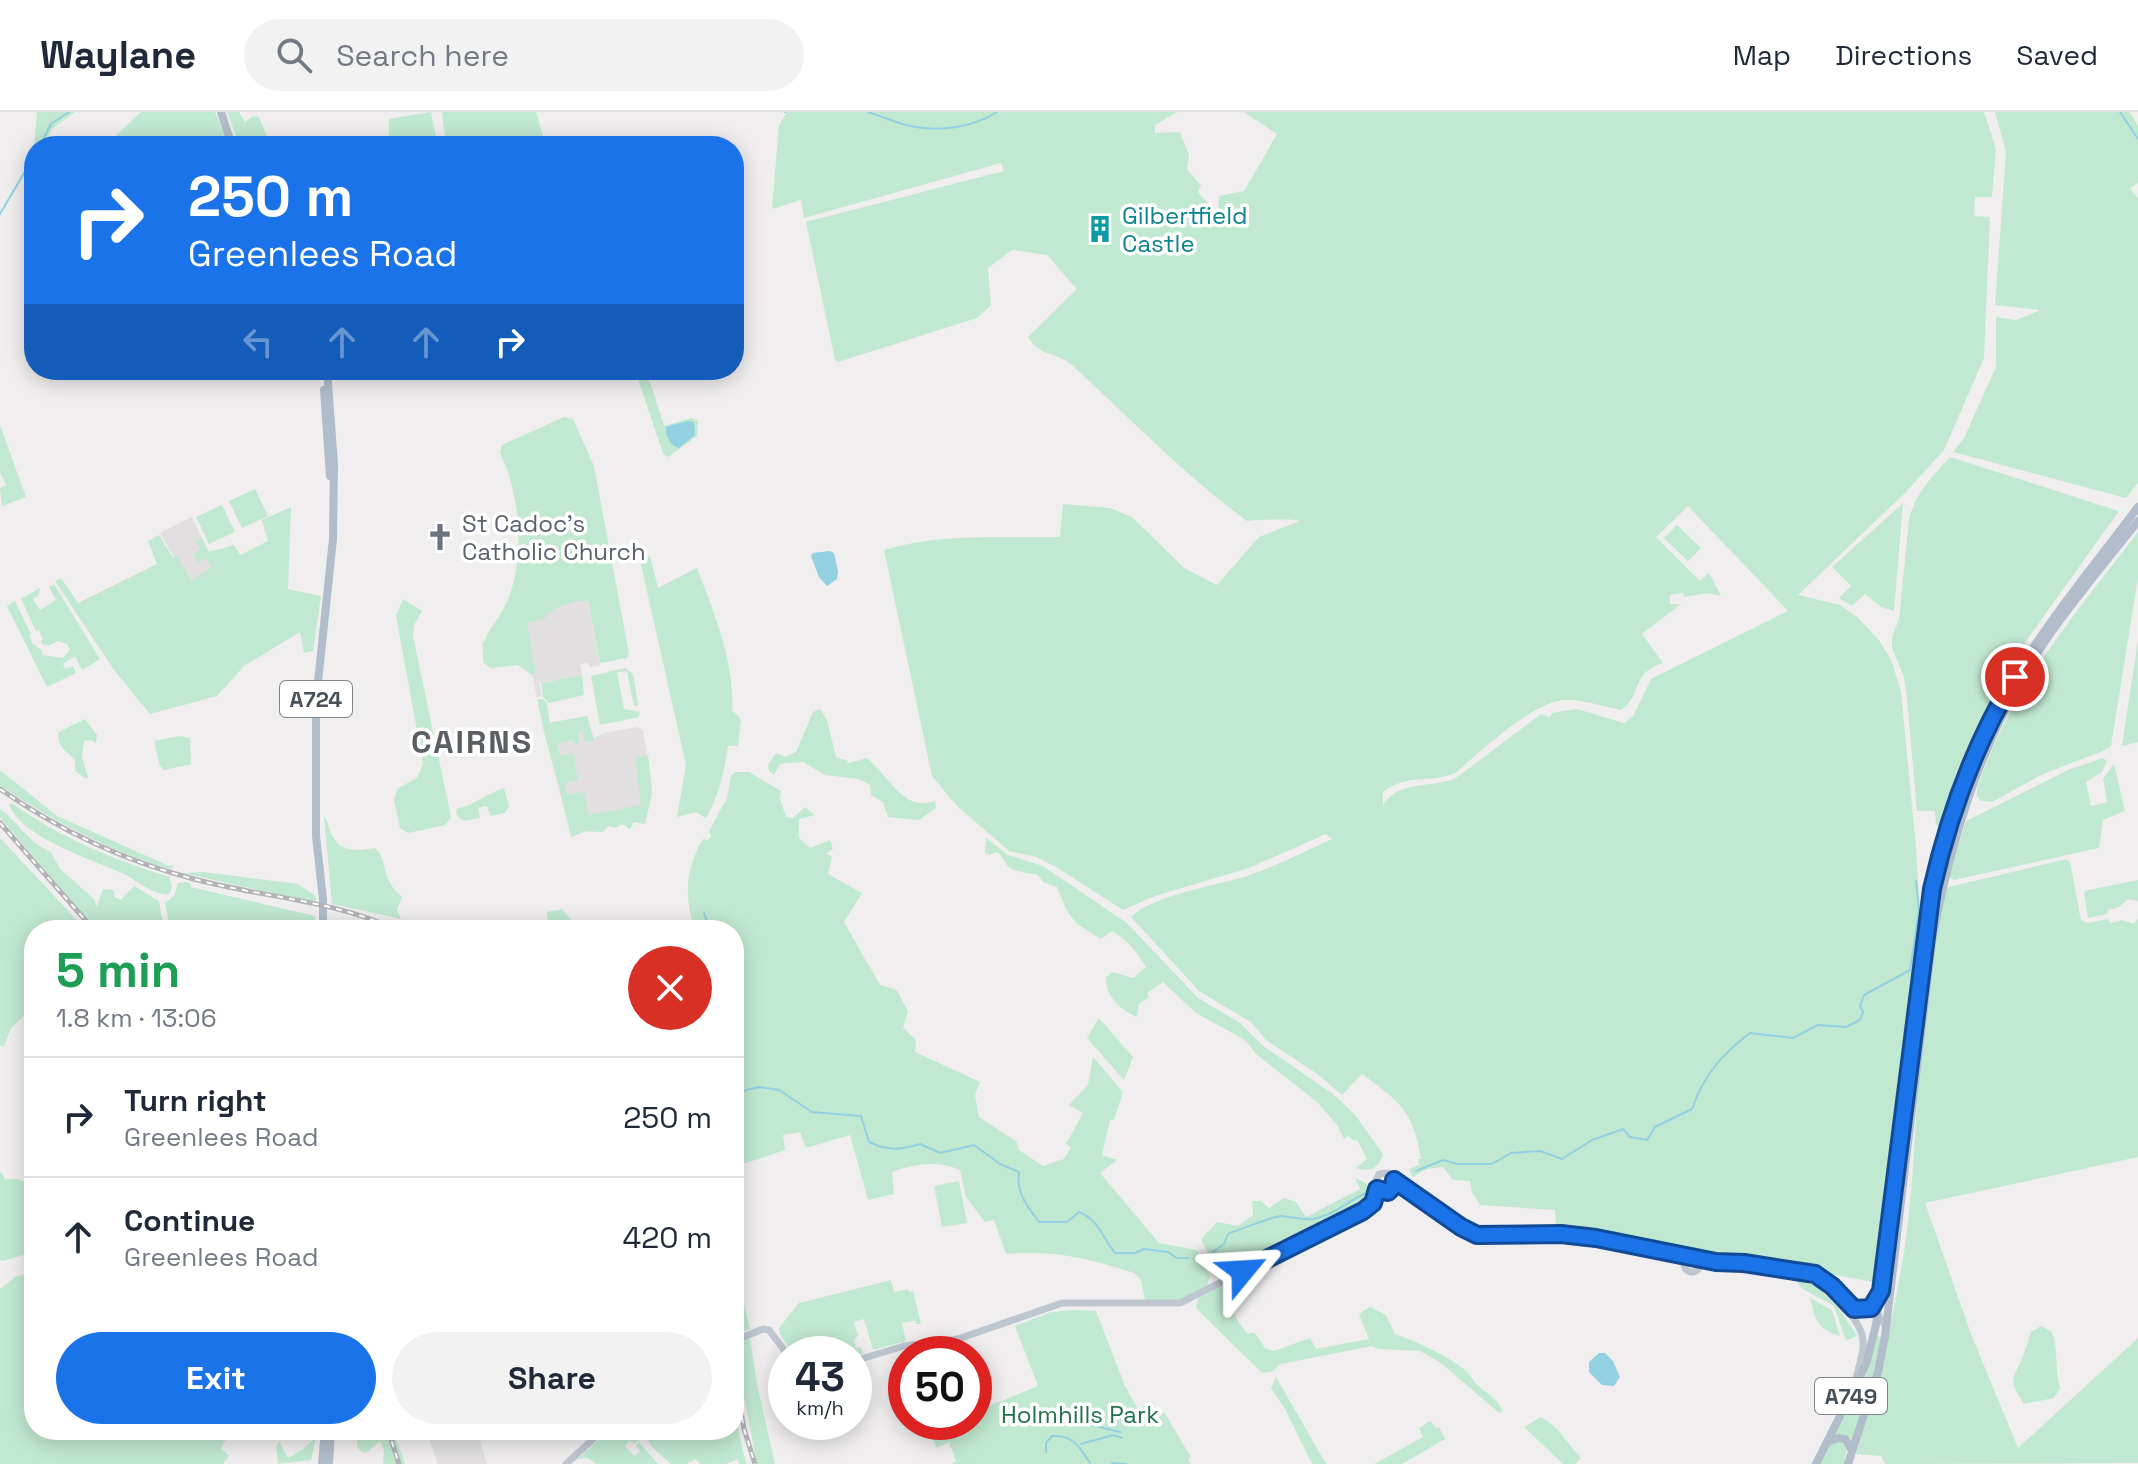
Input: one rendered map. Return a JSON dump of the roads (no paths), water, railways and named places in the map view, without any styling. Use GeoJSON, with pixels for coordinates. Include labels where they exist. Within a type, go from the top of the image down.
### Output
{"type":"FeatureCollection","features":[{"type":"Feature","properties":{"kind":"main road"},"geometry":{"type":"LineString","coordinates":[[221,112],[229,136]]}},
{"type":"Feature","properties":{"kind":"main road","name":"A724"},"geometry":{"type":"LineString","coordinates":[[323,920],[316,836],[316,701],[333,539],[334,464],[325,380]]}},
{"type":"Feature","properties":{"kind":"main road","name":"A749"},"geometry":{"type":"LineString","coordinates":[[1848,1464],[1878,1372],[1881,1291],[1932,889],[1947,828],[1972,762],[2007,691],[2039,641],[2138,507]]}},
{"type":"Feature","properties":{"kind":"main road","name":"A749"},"geometry":{"type":"LineString","coordinates":[[1816,1464],[1866,1364],[1893,1267],[1932,941],[1959,821],[1994,733],[2023,677],[2048,636],[2138,521]]}},
{"type":"Feature","properties":{"kind":"main road"},"geometry":{"type":"LineString","coordinates":[[1373,1203],[1377,1189],[1375,1181],[1379,1174],[1388,1173],[1409,1192],[1477,1235],[1561,1234],[1649,1247],[1716,1262],[1800,1272],[1824,1279],[1851,1307],[1880,1321]]}},
{"type":"Feature","properties":{"kind":"main road"},"geometry":{"type":"LineString","coordinates":[[872,1356],[904,1346],[958,1339],[1062,1303],[1180,1303],[1363,1211],[1390,1191],[1394,1180]]}},
{"type":"Feature","properties":{"kind":"main road"},"geometry":{"type":"LineString","coordinates":[[1377,1189],[1409,1192]]}},
{"type":"Feature","properties":{"kind":"main road"},"geometry":{"type":"LineString","coordinates":[[1670,1254],[1691,1272],[1716,1262]]}},
{"type":"Feature","properties":{"kind":"main road"},"geometry":{"type":"LineString","coordinates":[[1685,1267],[1688,1257]]}},
{"type":"Feature","properties":{"kind":"main road"},"geometry":{"type":"LineString","coordinates":[[1698,1259],[1699,1269]]}},
{"type":"Feature","properties":{"kind":"main road"},"geometry":{"type":"LineString","coordinates":[[1800,1272],[1825,1290],[1856,1323],[1863,1336],[1853,1390]]}},
{"type":"Feature","properties":{"kind":"main road"},"geometry":{"type":"LineString","coordinates":[[1859,1311],[1871,1308],[1881,1291]]}},
{"type":"Feature","properties":{"kind":"main road"},"geometry":{"type":"LineString","coordinates":[[1856,1323],[1880,1321]]}},
{"type":"Feature","properties":{"kind":"main road"},"geometry":{"type":"LineString","coordinates":[[744,1337],[763,1329],[769,1330],[774,1336]]}},
{"type":"Feature","properties":{"kind":"main road","name":"A749"},"geometry":{"type":"LineString","coordinates":[[1829,1442],[1845,1439],[1852,1450]]}},
{"type":"Feature","properties":{"kind":"main road"},"geometry":{"type":"LineString","coordinates":[[322,1464],[324,1440]]}},
{"type":"Feature","properties":{"kind":"main road"},"geometry":{"type":"LineString","coordinates":[[329,1464],[330,1440]]}},
{"type":"Feature","properties":{"kind":"main road"},"geometry":{"type":"LineString","coordinates":[[566,1464],[592,1440]]}},
{"type":"Feature","properties":{"kind":"water"},"geometry":{"type":"Polygon","coordinates":[[[694,422],[695,435],[679,448],[669,440],[666,427],[694,422]]]}},
{"type":"Feature","properties":{"kind":"water"},"geometry":{"type":"Polygon","coordinates":[[[830,551],[834,553],[838,571],[837,579],[827,586],[819,577],[811,556],[830,551]]]}},
{"type":"Feature","properties":{"kind":"water"},"geometry":{"type":"Polygon","coordinates":[[[1599,1353],[1605,1353],[1613,1361],[1620,1377],[1614,1386],[1602,1385],[1589,1372],[1589,1362],[1599,1353]]]}},
{"type":"Feature","properties":{"kind":"waterway"},"geometry":{"type":"LineString","coordinates":[[45,136],[51,124],[69,112]]}},
{"type":"Feature","properties":{"kind":"waterway"},"geometry":{"type":"LineString","coordinates":[[868,112],[904,125],[932,129],[966,125],[997,112]]}},
{"type":"Feature","properties":{"kind":"waterway"},"geometry":{"type":"LineString","coordinates":[[2120,112],[2138,139]]}},
{"type":"Feature","properties":{"kind":"waterway"},"geometry":{"type":"LineString","coordinates":[[0,214],[24,173]]}},
{"type":"Feature","properties":{"kind":"waterway"},"geometry":{"type":"LineString","coordinates":[[1416,1171],[1443,1160],[1458,1164],[1492,1164],[1511,1153],[1540,1151],[1562,1159],[1592,1140],[1623,1129],[1630,1137],[1647,1140],[1655,1127],[1692,1109],[1715,1066],[1750,1033],[1793,1038],[1818,1025],[1846,1027],[1860,1020],[1864,995],[1910,970],[1919,911],[1916,881]]}},
{"type":"Feature","properties":{"kind":"waterway"},"geometry":{"type":"LineString","coordinates":[[704,913],[706,920]]}},
{"type":"Feature","properties":{"kind":"waterway"},"geometry":{"type":"LineString","coordinates":[[744,1092],[760,1087],[779,1090],[812,1112],[861,1116],[869,1142],[882,1147],[900,1148],[920,1144],[940,1153],[974,1145],[1000,1164],[1019,1172],[1021,1193],[1039,1222],[1067,1222],[1079,1212],[1096,1224],[1115,1253],[1135,1253],[1144,1249],[1188,1258]]}},
{"type":"Feature","properties":{"kind":"waterway"},"geometry":{"type":"LineString","coordinates":[[1213,1252],[1224,1244],[1228,1234],[1238,1230],[1281,1216],[1313,1219],[1333,1212],[1364,1194]]}},
{"type":"Feature","properties":{"kind":"waterway"},"geometry":{"type":"LineString","coordinates":[[1084,1423],[1120,1432]]}},
{"type":"Feature","properties":{"kind":"waterway"},"geometry":{"type":"LineString","coordinates":[[1081,1444],[1113,1435],[1122,1438]]}},
{"type":"Feature","properties":{"kind":"waterway"},"geometry":{"type":"LineString","coordinates":[[1046,1452],[1046,1443],[1052,1436],[1059,1436],[1075,1443],[1090,1463]]}},
{"type":"Feature","properties":{"kind":"waterway"},"geometry":{"type":"LineString","coordinates":[[1112,1463],[1126,1464]]}},
{"type":"Feature","properties":{"kind":"railway"},"geometry":{"type":"LineString","coordinates":[[0,789],[69,831],[142,863],[219,885],[297,900],[373,920]]}},
{"type":"Feature","properties":{"kind":"railway"},"geometry":{"type":"LineString","coordinates":[[0,823],[85,920]]}},
{"type":"Feature","properties":{"kind":"railway"},"geometry":{"type":"LineString","coordinates":[[744,1429],[755,1464]]}},
{"type":"Feature","properties":{"kind":"railway"},"geometry":{"type":"LineString","coordinates":[[391,1440],[399,1464]]}},
{"type":"Feature","properties":{"kind":"place","name":"Gilbertfield Castle"},"geometry":{"type":"Point","coordinates":[1100,229]}},
{"type":"Feature","properties":{"kind":"place","name":"St Cadoc's Catholic Church"},"geometry":{"type":"Point","coordinates":[440,537]}},
{"type":"Feature","properties":{"kind":"district","name":"CAIRNS"},"geometry":{"type":"Point","coordinates":[472,742]}},
{"type":"Feature","properties":{"kind":"park label","name":"Holmhills Park"},"geometry":{"type":"Point","coordinates":[1080,1414]}}]}
